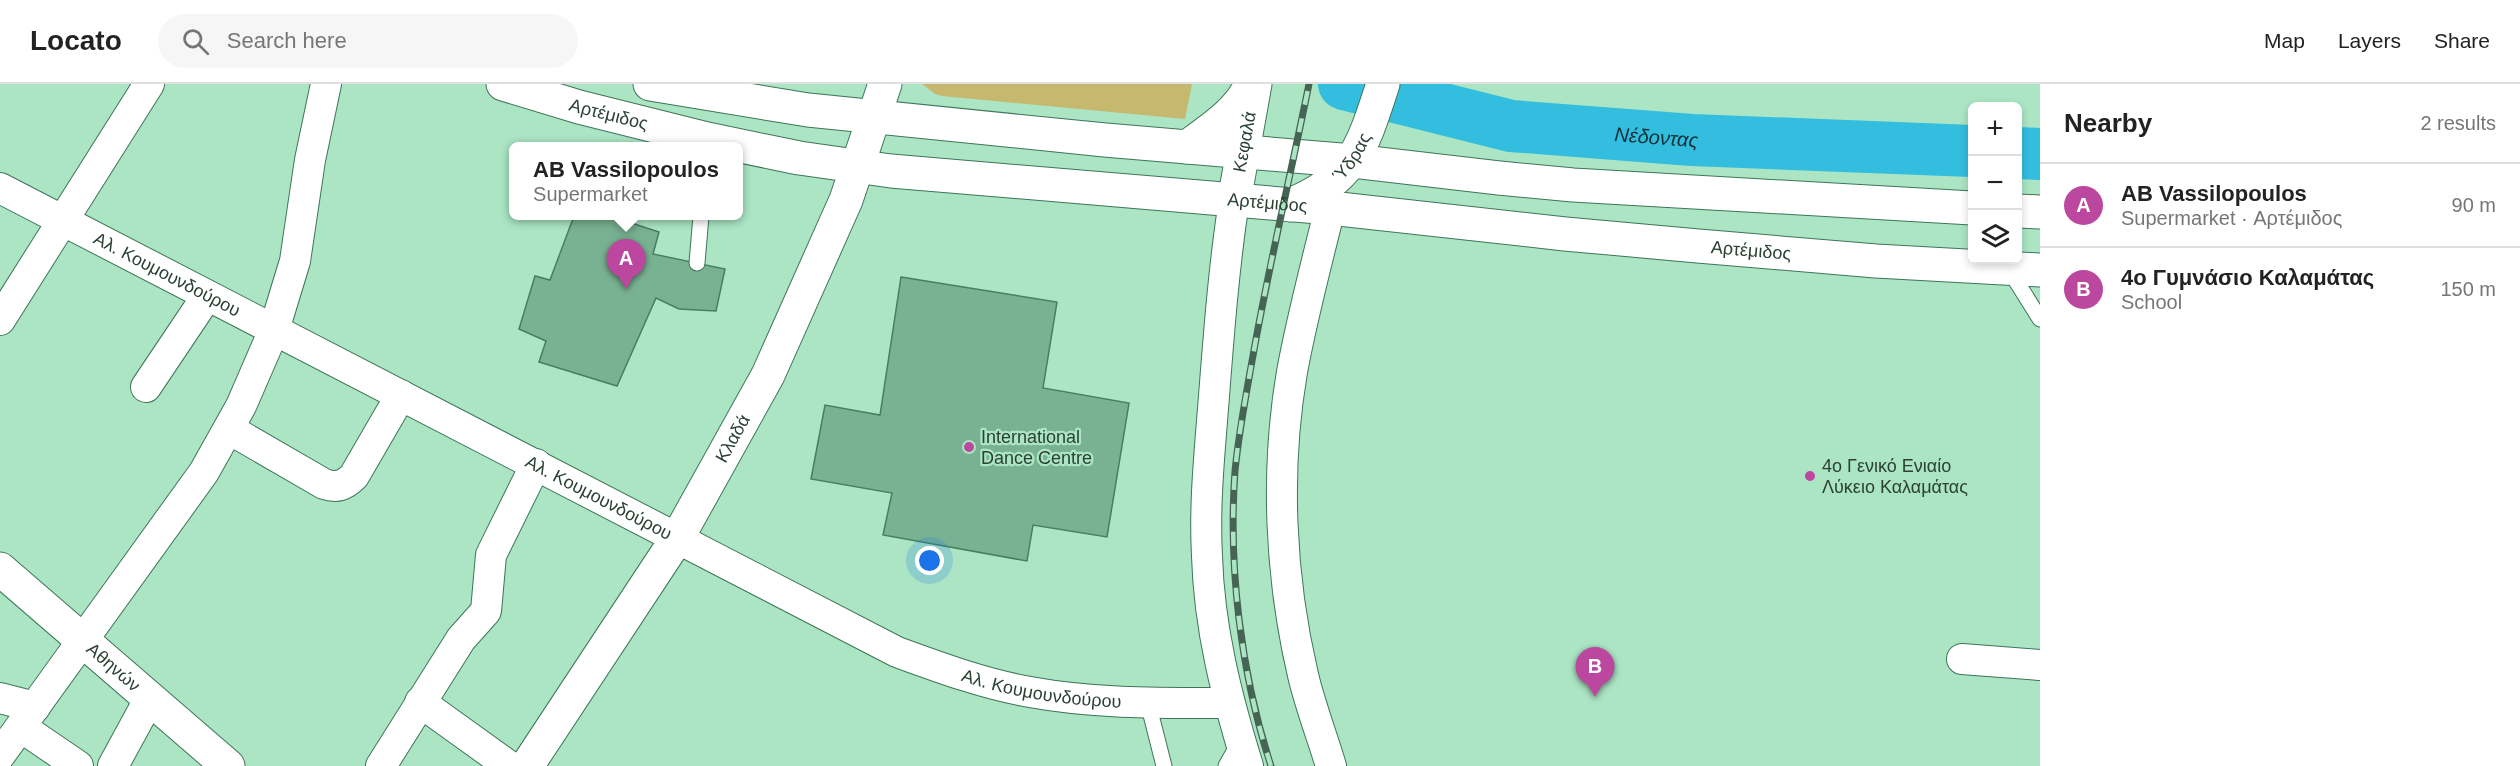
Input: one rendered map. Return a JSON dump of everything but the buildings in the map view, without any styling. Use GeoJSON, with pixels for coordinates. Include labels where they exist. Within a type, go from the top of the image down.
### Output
{"type":"FeatureCollection","features":[{"type":"Feature","properties":{"kind":"main road","name":"Αρτέμιδος"},"geometry":{"type":"LineString","coordinates":[[503,84],[702,142]]}},
{"type":"Feature","properties":{"kind":"main road"},"geometry":{"type":"LineString","coordinates":[[650,84],[776,105],[1187,147],[1302,157],[1359,151],[1573,185],[1968,208]]}},
{"type":"Feature","properties":{"kind":"main road","name":"Κλαδά"},"geometry":{"type":"LineString","coordinates":[[527,766],[678,537],[768,375],[844,205],[885,84]]}},
{"type":"Feature","properties":{"kind":"main road","name":"Ύδρας"},"geometry":{"type":"LineString","coordinates":[[1326,197],[1359,151],[1383,84]]}},
{"type":"Feature","properties":{"kind":"main road"},"geometry":{"type":"LineString","coordinates":[[1187,147],[1248,96]]}},
{"type":"Feature","properties":{"kind":"main road","name":"Κεφαλά"},"geometry":{"type":"LineString","coordinates":[[1234,201],[1243,152],[1248,96]]}},
{"type":"Feature","properties":{"kind":"main road","name":"Αρτέμιδος"},"geometry":{"type":"LineString","coordinates":[[743,149],[963,179],[1290,205],[1326,197],[1576,235],[1876,261],[2040,270]]}},
{"type":"Feature","properties":{"kind":"main road"},"geometry":{"type":"LineString","coordinates":[[2022,211],[2040,212]]}},
{"type":"Feature","properties":{"kind":"main road","name":"Αθηνών"},"geometry":{"type":"LineString","coordinates":[[0,569],[228,766]]}},
{"type":"Feature","properties":{"kind":"street"},"geometry":{"type":"LineString","coordinates":[[0,320],[149,84]]}},
{"type":"Feature","properties":{"kind":"street"},"geometry":{"type":"LineString","coordinates":[[0,755],[204,472],[230,429],[274,330],[295,261],[310,160],[326,84]]}},
{"type":"Feature","properties":{"kind":"street"},"geometry":{"type":"LineString","coordinates":[[1302,157],[1326,197],[1292,372],[1285,440],[1283,522],[1288,597],[1301,665],[1331,766]]}},
{"type":"Feature","properties":{"kind":"street","name":"Αλ. Κουμουνδούρου"},"geometry":{"type":"LineString","coordinates":[[0,188],[678,537],[875,642],[946,670],[1032,693],[1079,699],[1148,703],[1228,703]]}},
{"type":"Feature","properties":{"kind":"street"},"geometry":{"type":"LineString","coordinates":[[1234,201],[1225,258],[1209,468],[1207,556],[1214,627],[1238,758]]}},
{"type":"Feature","properties":{"kind":"street"},"geometry":{"type":"LineString","coordinates":[[146,387],[207,296]]}},
{"type":"Feature","properties":{"kind":"street"},"geometry":{"type":"LineString","coordinates":[[230,429],[324,484],[335,487],[345,484],[354,476],[401,395]]}},
{"type":"Feature","properties":{"kind":"street"},"geometry":{"type":"LineString","coordinates":[[381,766],[460,639],[486,611],[491,555],[536,464]]}},
{"type":"Feature","properties":{"kind":"street"},"geometry":{"type":"LineString","coordinates":[[1962,659],[2040,665]]}},
{"type":"Feature","properties":{"kind":"street"},"geometry":{"type":"LineString","coordinates":[[0,698],[28,717],[78,766]]}},
{"type":"Feature","properties":{"kind":"street"},"geometry":{"type":"LineString","coordinates":[[113,766],[150,698]]}},
{"type":"Feature","properties":{"kind":"street"},"geometry":{"type":"LineString","coordinates":[[420,702],[510,766]]}},
{"type":"Feature","properties":{"kind":"lane"},"geometry":{"type":"LineString","coordinates":[[697,263],[701,220]]}},
{"type":"Feature","properties":{"kind":"lane"},"geometry":{"type":"LineString","coordinates":[[2008,268],[2040,319]]}},
{"type":"Feature","properties":{"kind":"lane"},"geometry":{"type":"LineString","coordinates":[[1148,703],[1164,766]]}},
{"type":"Feature","properties":{"kind":"shaded area"},"geometry":{"type":"Polygon","coordinates":[[[922,84],[1192,84],[1185,119],[942,96],[935,94],[922,84]]]}},
{"type":"Feature","properties":{"kind":"waterway","name":"Νέδoντας"},"geometry":{"type":"LineString","coordinates":[[1344,84],[1511,126],[1692,140],[1968,151]]}},
{"type":"Feature","properties":{"kind":"waterway","name":"Νέδoντας"},"geometry":{"type":"LineString","coordinates":[[2022,153],[2040,154]]}},
{"type":"Feature","properties":{"kind":"railway"},"geometry":{"type":"LineString","coordinates":[[1271,766],[1252,695],[1239,620],[1233,545],[1235,471],[1243,410],[1260,317],[1309,84]]}},
{"type":"Feature","properties":{"kind":"place","name":"AB Vassilopoulos"},"geometry":{"type":"Point","coordinates":[626,289]}},
{"type":"Feature","properties":{"kind":"place","name":"International Dance Centre"},"geometry":{"type":"Point","coordinates":[969,447]}},
{"type":"Feature","properties":{"kind":"place","name":"4ο Γενικό Ενιαίο Λύκειο Καλαμάτας"},"geometry":{"type":"Point","coordinates":[1810,476]}},
{"type":"Feature","properties":{"kind":"place","name":"4ο Γυμνάσιο Καλαμάτας"},"geometry":{"type":"Point","coordinates":[1595,697]}}]}
